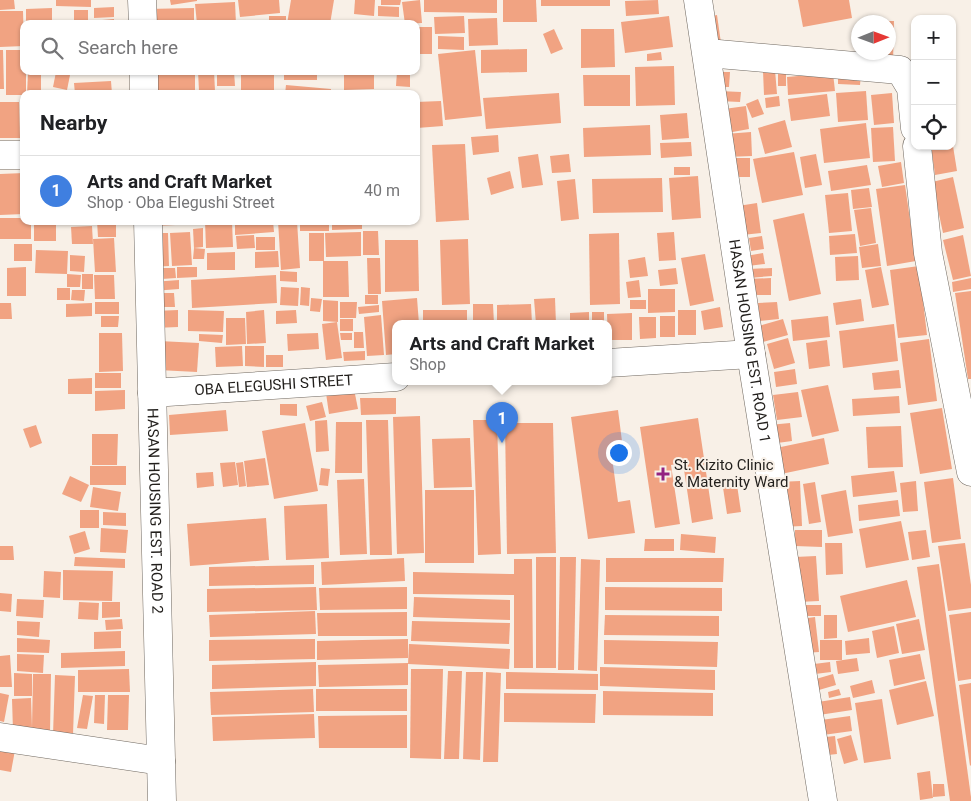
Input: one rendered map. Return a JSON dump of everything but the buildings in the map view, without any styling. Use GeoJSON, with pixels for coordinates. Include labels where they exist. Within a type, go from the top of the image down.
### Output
{"type":"FeatureCollection","features":[{"type":"Feature","properties":{"kind":"street"},"geometry":{"type":"LineString","coordinates":[[142,0],[143,20]]}},
{"type":"Feature","properties":{"kind":"street","name":"HASAN HOUSING EST. ROAD 1"},"geometry":{"type":"LineString","coordinates":[[698,0],[751,354],[823,801]]}},
{"type":"Feature","properties":{"kind":"street"},"geometry":{"type":"LineString","coordinates":[[707,53],[900,70],[910,88],[912,105]]}},
{"type":"Feature","properties":{"kind":"street"},"geometry":{"type":"LineString","coordinates":[[144,75],[144,90]]}},
{"type":"Feature","properties":{"kind":"street"},"geometry":{"type":"LineString","coordinates":[[917,150],[928,253],[971,472]]}},
{"type":"Feature","properties":{"kind":"street"},"geometry":{"type":"LineString","coordinates":[[0,155],[20,154]]}},
{"type":"Feature","properties":{"kind":"street","name":"HASAN HOUSING EST. ROAD 2"},"geometry":{"type":"LineString","coordinates":[[148,225],[162,801]]}},
{"type":"Feature","properties":{"kind":"street"},"geometry":{"type":"LineString","coordinates":[[612,363],[751,354]]}},
{"type":"Feature","properties":{"kind":"street","name":"OBA ELEGUSHI STREET"},"geometry":{"type":"LineString","coordinates":[[152,393],[392,377]]}},
{"type":"Feature","properties":{"kind":"street"},"geometry":{"type":"LineString","coordinates":[[0,737],[161,761]]}},
{"type":"Feature","properties":{"kind":"place","name":"Arts and Craft Market"},"geometry":{"type":"Point","coordinates":[502,443]}},
{"type":"Feature","properties":{"kind":"place","name":"St. Kizito Clinic & Maternity Ward"},"geometry":{"type":"Point","coordinates":[663,474]}}]}
